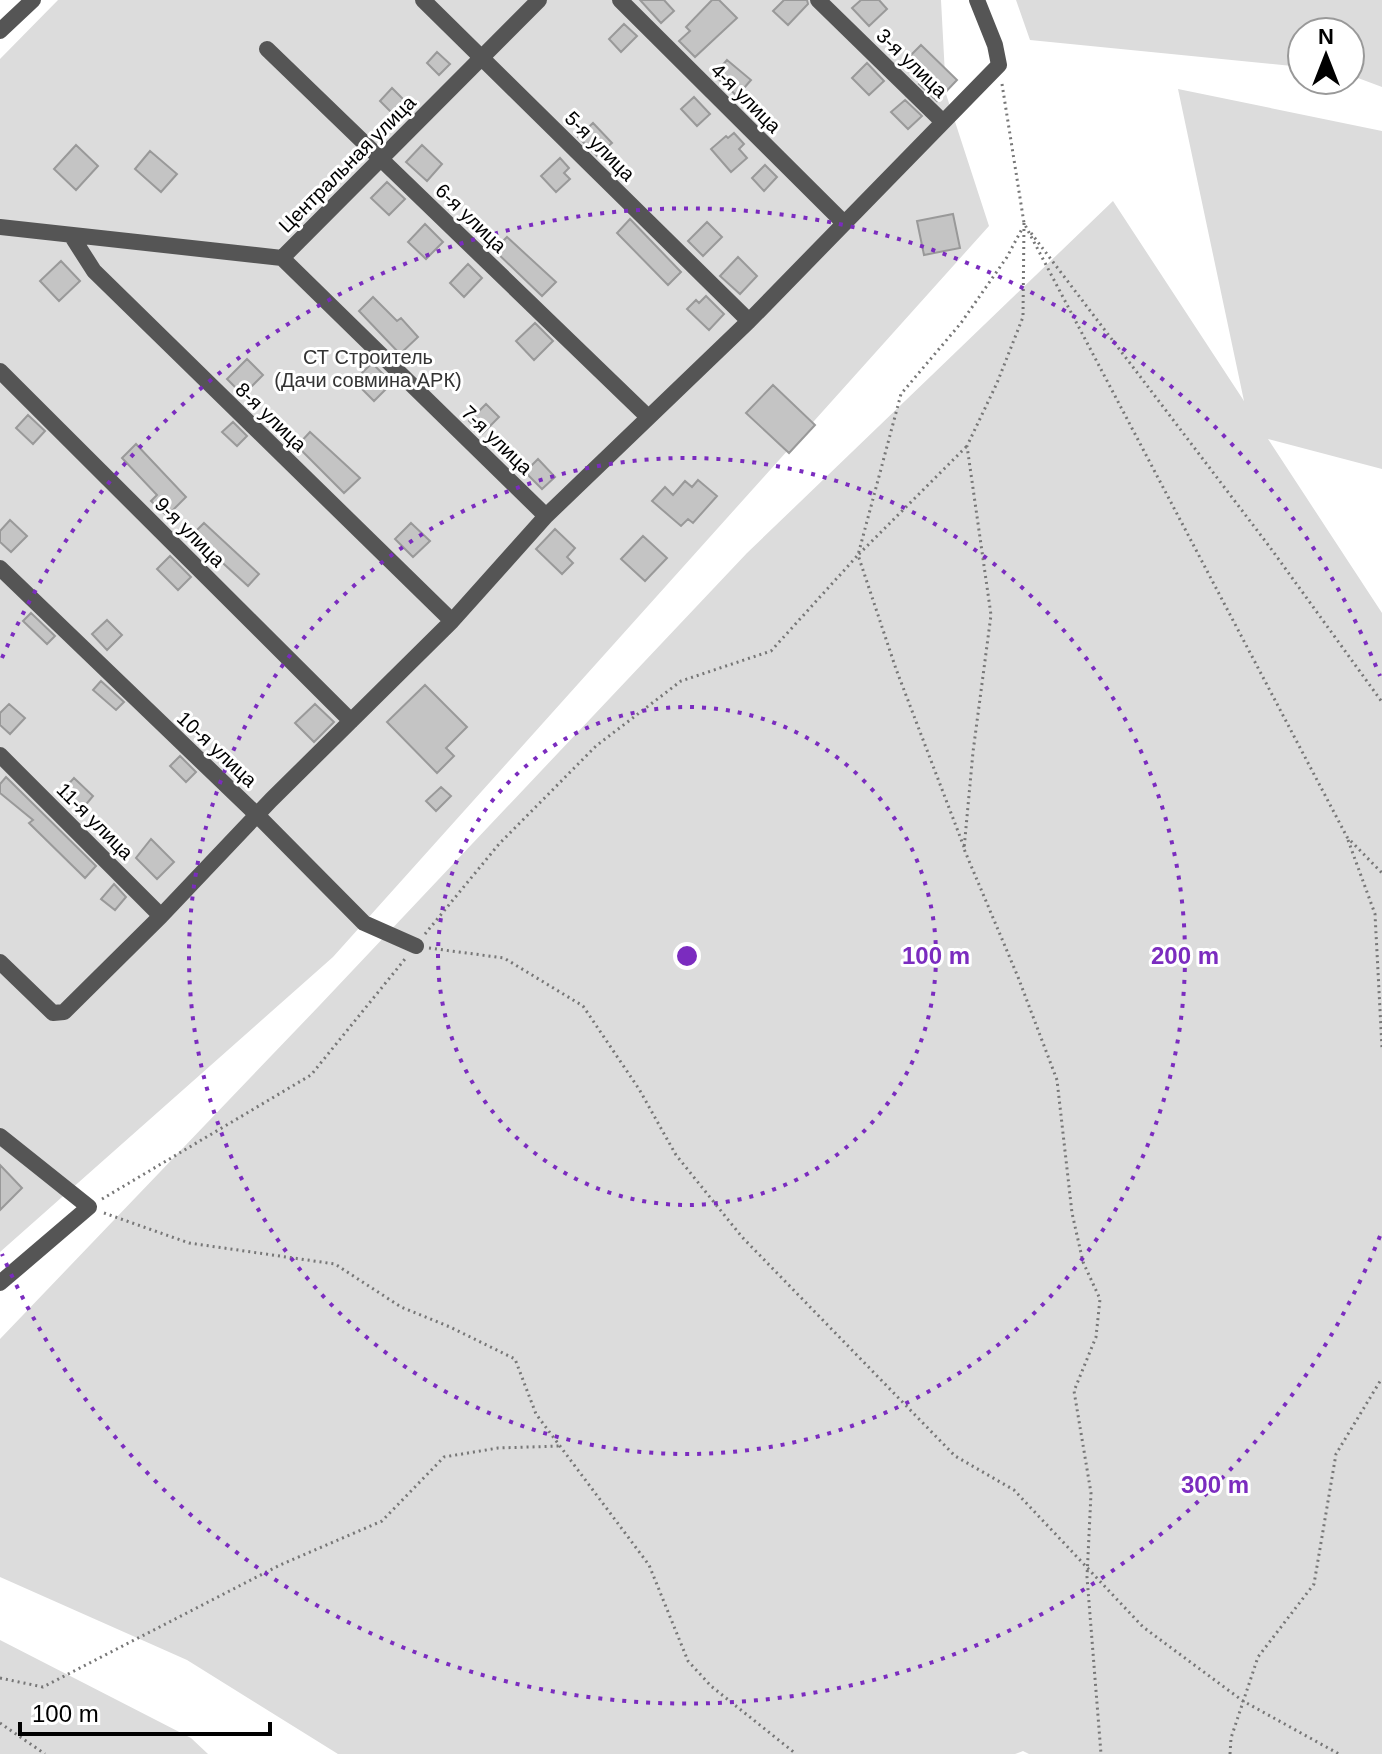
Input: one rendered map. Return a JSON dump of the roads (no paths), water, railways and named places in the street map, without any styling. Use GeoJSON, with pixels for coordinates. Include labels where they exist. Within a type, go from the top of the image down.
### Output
{"type":"FeatureCollection","features":[{"type":"Feature","properties":{"kind":"street"},"geometry":{"type":"LineString","coordinates":[[0,31],[33,0]]}},
{"type":"Feature","properties":{"kind":"street","name":"5-я улица"},"geometry":{"type":"LineString","coordinates":[[423,0],[749,321]]}},
{"type":"Feature","properties":{"kind":"street","name":"Центральная улица"},"geometry":{"type":"LineString","coordinates":[[0,227],[282,258],[539,0]]}},
{"type":"Feature","properties":{"kind":"street","name":"4-я улица"},"geometry":{"type":"LineString","coordinates":[[620,0],[844,223]]}},
{"type":"Feature","properties":{"kind":"street","name":"3-я улица"},"geometry":{"type":"LineString","coordinates":[[818,0],[943,122]]}},
{"type":"Feature","properties":{"kind":"street"},"geometry":{"type":"LineString","coordinates":[[0,962],[53,1013],[64,1012],[452,621],[546,516],[749,321],[999,65],[995,45],[977,0]]}},
{"type":"Feature","properties":{"kind":"street","name":"6-я улица"},"geometry":{"type":"LineString","coordinates":[[267,49],[648,417]]}},
{"type":"Feature","properties":{"kind":"street","name":"8-я улица"},"geometry":{"type":"LineString","coordinates":[[71,235],[94,271],[452,621]]}},
{"type":"Feature","properties":{"kind":"street","name":"7-я улица"},"geometry":{"type":"LineString","coordinates":[[282,258],[546,516]]}},
{"type":"Feature","properties":{"kind":"street","name":"9-я улица"},"geometry":{"type":"LineString","coordinates":[[0,371],[351,721]]}},
{"type":"Feature","properties":{"kind":"street","name":"10-я улица"},"geometry":{"type":"LineString","coordinates":[[0,568],[257,815],[364,923],[416,946]]}},
{"type":"Feature","properties":{"kind":"street","name":"11-я улица"},"geometry":{"type":"LineString","coordinates":[[0,755],[161,916]]}},
{"type":"Feature","properties":{"kind":"street"},"geometry":{"type":"LineString","coordinates":[[0,1136],[89,1207],[0,1283]]}},
{"type":"Feature","properties":{"kind":"park label","name":"СТ Строитель (Дачи совмина АРК)"},"geometry":{"type":"Point","coordinates":[368,368]}}]}
